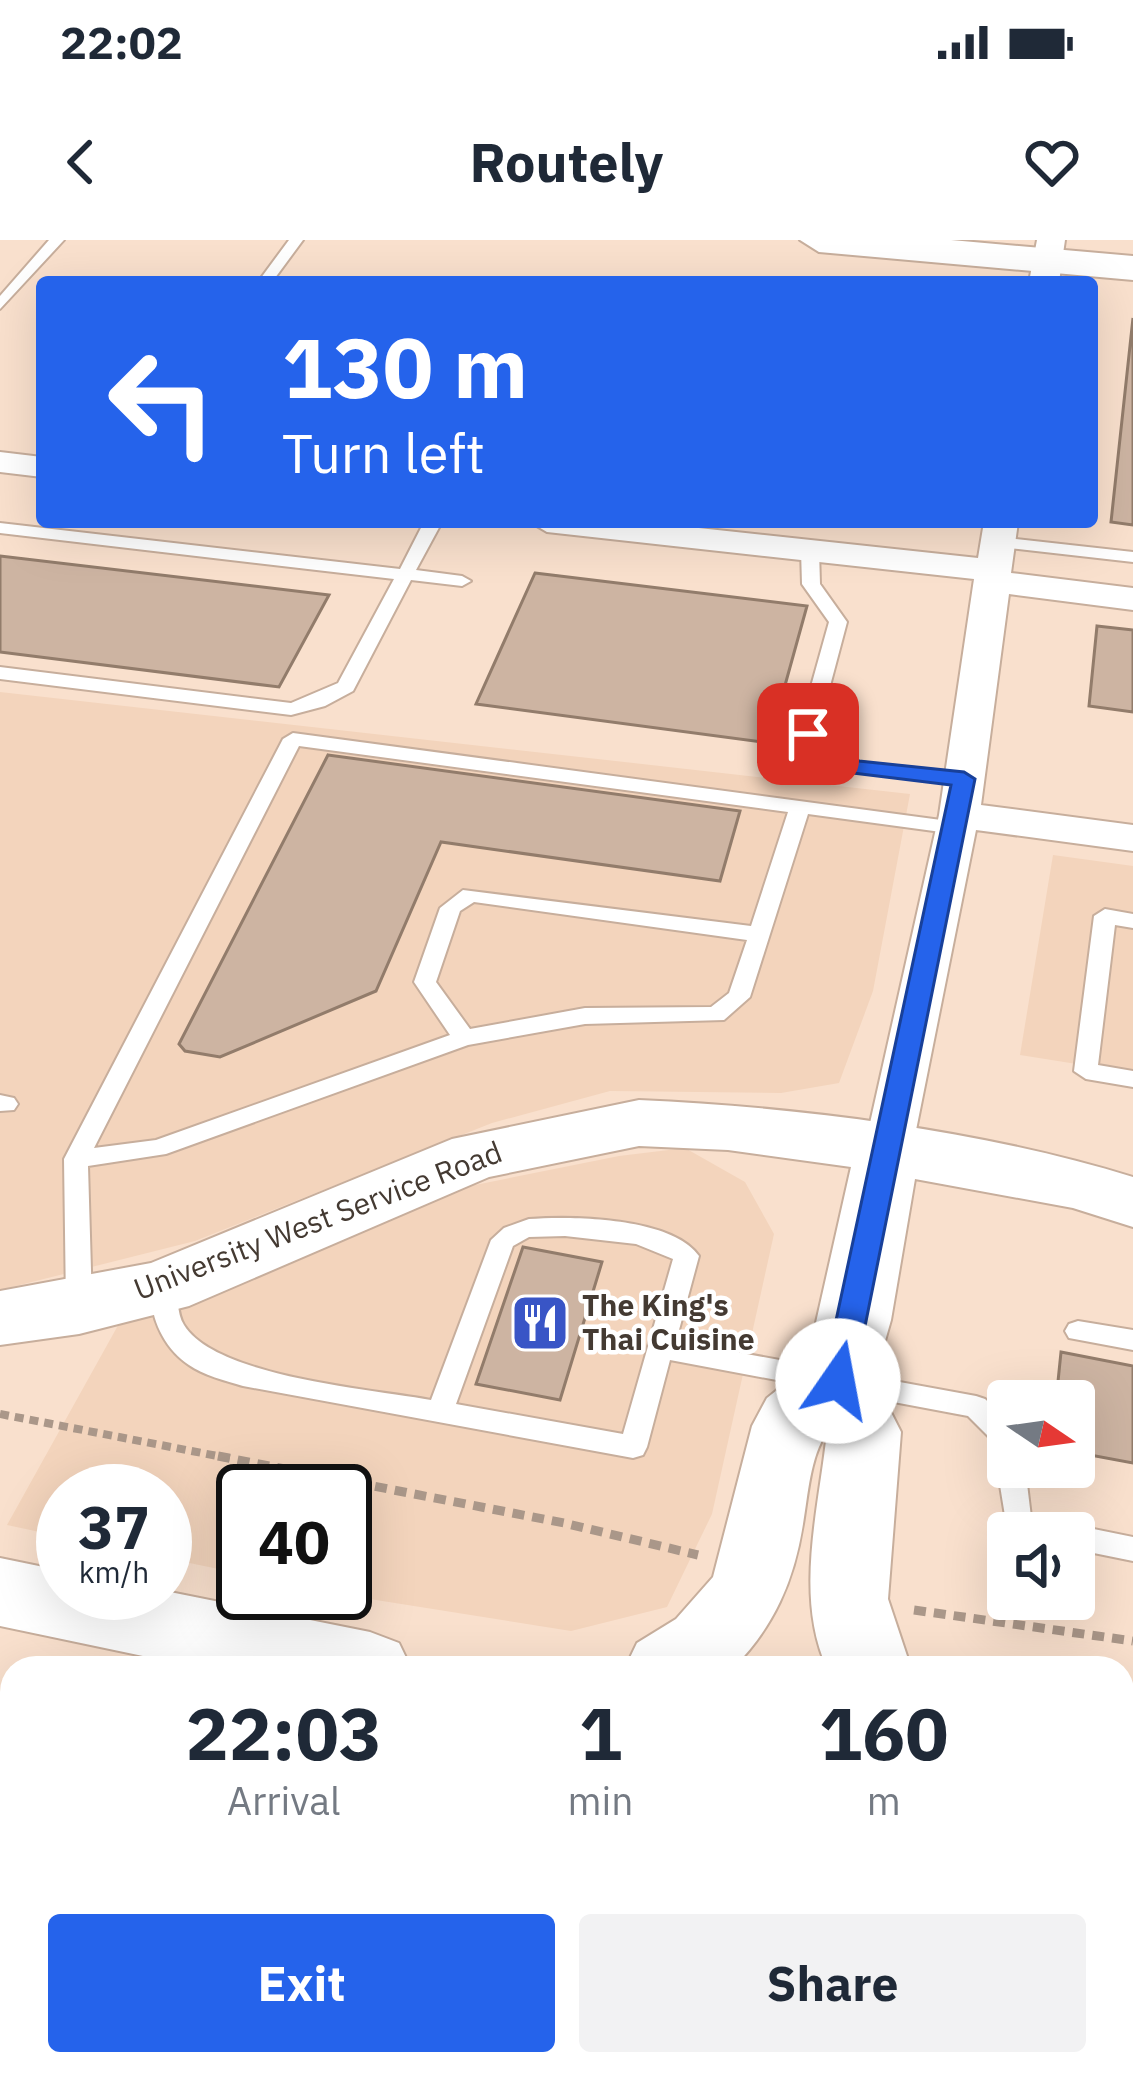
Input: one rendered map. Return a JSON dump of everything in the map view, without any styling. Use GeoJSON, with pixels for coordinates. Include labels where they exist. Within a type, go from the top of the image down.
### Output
{"type":"FeatureCollection","features":[{"type":"Feature","properties":{"kind":"street"},"geometry":{"type":"LineString","coordinates":[[819,240],[1133,268]]}},
{"type":"Feature","properties":{"kind":"street"},"geometry":{"type":"LineString","coordinates":[[0,462],[36,465]]}},
{"type":"Feature","properties":{"kind":"street"},"geometry":{"type":"LineString","coordinates":[[604,528],[809,550],[995,554],[1133,599]]}},
{"type":"Feature","properties":{"kind":"street"},"geometry":{"type":"LineString","coordinates":[[689,1656],[708,1646],[730,1621],[756,1573],[790,1422],[838,1381],[960,807],[995,554]]}},
{"type":"Feature","properties":{"kind":"street"},"geometry":{"type":"LineString","coordinates":[[960,807],[1133,838]]}},
{"type":"Feature","properties":{"kind":"street","name":"University West Service Road"},"geometry":{"type":"LineString","coordinates":[[0,1318],[80,1307],[164,1287],[475,1156],[639,1123],[728,1127],[888,1150],[1077,1184],[1133,1202]]}},
{"type":"Feature","properties":{"kind":"street"},"geometry":{"type":"LineString","coordinates":[[838,1381],[864,1432],[848,1599],[862,1656],[886,1638]]}},
{"type":"Feature","properties":{"kind":"street"},"geometry":{"type":"LineString","coordinates":[[0,1592],[312,1656]]}},
{"type":"Feature","properties":{"kind":"lane"},"geometry":{"type":"LineString","coordinates":[[0,305],[57,240]]}},
{"type":"Feature","properties":{"kind":"lane"},"geometry":{"type":"LineString","coordinates":[[269,276],[296,240]]}},
{"type":"Feature","properties":{"kind":"lane"},"geometry":{"type":"LineString","coordinates":[[0,528],[462,581]]}},
{"type":"Feature","properties":{"kind":"lane"},"geometry":{"type":"LineString","coordinates":[[0,674],[291,709],[346,687],[430,528]]}},
{"type":"Feature","properties":{"kind":"lane"},"geometry":{"type":"LineString","coordinates":[[809,550],[811,584],[838,622],[808,734],[853,767],[960,807]]}},
{"type":"Feature","properties":{"kind":"lane"},"geometry":{"type":"LineString","coordinates":[[995,554],[1133,557]]}},
{"type":"Feature","properties":{"kind":"lane"},"geometry":{"type":"LineString","coordinates":[[80,1307],[76,1159],[293,739],[800,807],[960,807]]}},
{"type":"Feature","properties":{"kind":"lane"},"geometry":{"type":"LineString","coordinates":[[76,1159],[158,1148],[464,1038],[585,1016],[716,1015],[739,997],[800,807]]}},
{"type":"Feature","properties":{"kind":"lane"},"geometry":{"type":"LineString","coordinates":[[464,1038],[425,982],[451,908],[470,896],[756,934]]}},
{"type":"Feature","properties":{"kind":"lane"},"geometry":{"type":"LineString","coordinates":[[1133,921],[1105,916],[1086,1071],[1133,1079]]}},
{"type":"Feature","properties":{"kind":"lane"},"geometry":{"type":"LineString","coordinates":[[164,1287],[169,1326],[197,1357],[243,1376],[440,1412],[633,1447],[686,1256],[676,1244],[654,1237],[525,1228],[503,1240],[440,1412]]}},
{"type":"Feature","properties":{"kind":"lane"},"geometry":{"type":"LineString","coordinates":[[1078,1331],[1133,1340]]}},
{"type":"Feature","properties":{"kind":"lane"},"geometry":{"type":"LineString","coordinates":[[661,1348],[976,1407],[987,1418]]}},
{"type":"Feature","properties":{"kind":"lane"},"geometry":{"type":"LineString","coordinates":[[1095,1542],[1133,1549]]}},
{"type":"Feature","properties":{"kind":"path"},"geometry":{"type":"LineString","coordinates":[[0,1414],[564,1523],[704,1557]]}},
{"type":"Feature","properties":{"kind":"path"},"geometry":{"type":"LineString","coordinates":[[886,1638],[1133,1641]]}},
{"type":"Feature","properties":{"kind":"shaded area"},"geometry":{"type":"Polygon","coordinates":[[[0,692],[910,794],[873,991],[839,1083],[781,1093],[610,1091],[492,1123],[195,1241],[0,1290],[0,692]]]}},
{"type":"Feature","properties":{"kind":"shaded area"},"geometry":{"type":"Polygon","coordinates":[[[1053,855],[1133,866],[1133,1073],[1020,1055],[1053,855]]]}},
{"type":"Feature","properties":{"kind":"shaded area"},"geometry":{"type":"Polygon","coordinates":[[[685,1148],[745,1182],[774,1234],[712,1514],[667,1607],[571,1631],[372,1599],[372,1464],[216,1464],[216,1568],[192,1564],[192,1464],[41,1464],[121,1320],[465,1187],[619,1156],[685,1148]]]}},
{"type":"Feature","properties":{"kind":"shaded area"},"geometry":{"type":"Polygon","coordinates":[[[36,1473],[36,1531],[7,1525],[36,1473]]]}},
{"type":"Feature","properties":{"kind":"building"},"geometry":{"type":"Polygon","coordinates":[[[1133,318],[1133,525],[1111,522],[1133,318]]]}},
{"type":"Feature","properties":{"kind":"building"},"geometry":{"type":"Polygon","coordinates":[[[0,556],[329,595],[279,687],[0,652],[0,556]]]}},
{"type":"Feature","properties":{"kind":"building"},"geometry":{"type":"Polygon","coordinates":[[[535,573],[807,606],[769,743],[476,704],[535,573]]]}},
{"type":"Feature","properties":{"kind":"building"},"geometry":{"type":"Polygon","coordinates":[[[1097,626],[1133,630],[1133,712],[1089,706],[1097,626]]]}},
{"type":"Feature","properties":{"kind":"building"},"geometry":{"type":"Polygon","coordinates":[[[328,755],[740,811],[720,881],[441,842],[376,991],[220,1057],[185,1051],[179,1044],[328,755]]]}},
{"type":"Feature","properties":{"kind":"building","name":"The King's Thai Cuisine"},"geometry":{"type":"Polygon","coordinates":[[[523,1247],[602,1262],[560,1400],[476,1384],[523,1247]]]}},
{"type":"Feature","properties":{"kind":"building"},"geometry":{"type":"Polygon","coordinates":[[[1061,1352],[1133,1366],[1133,1463],[1095,1456],[1095,1380],[1058,1380],[1061,1352]]]}},
{"type":"Feature","properties":{"kind":"place","name":"The King's Thai Cuisine"},"geometry":{"type":"Point","coordinates":[540,1323]}},
{"type":"Feature","properties":{"kind":"route"},"geometry":{"type":"LineString","coordinates":[[808,734],[853,767],[964,779],[838,1381]]}}]}
